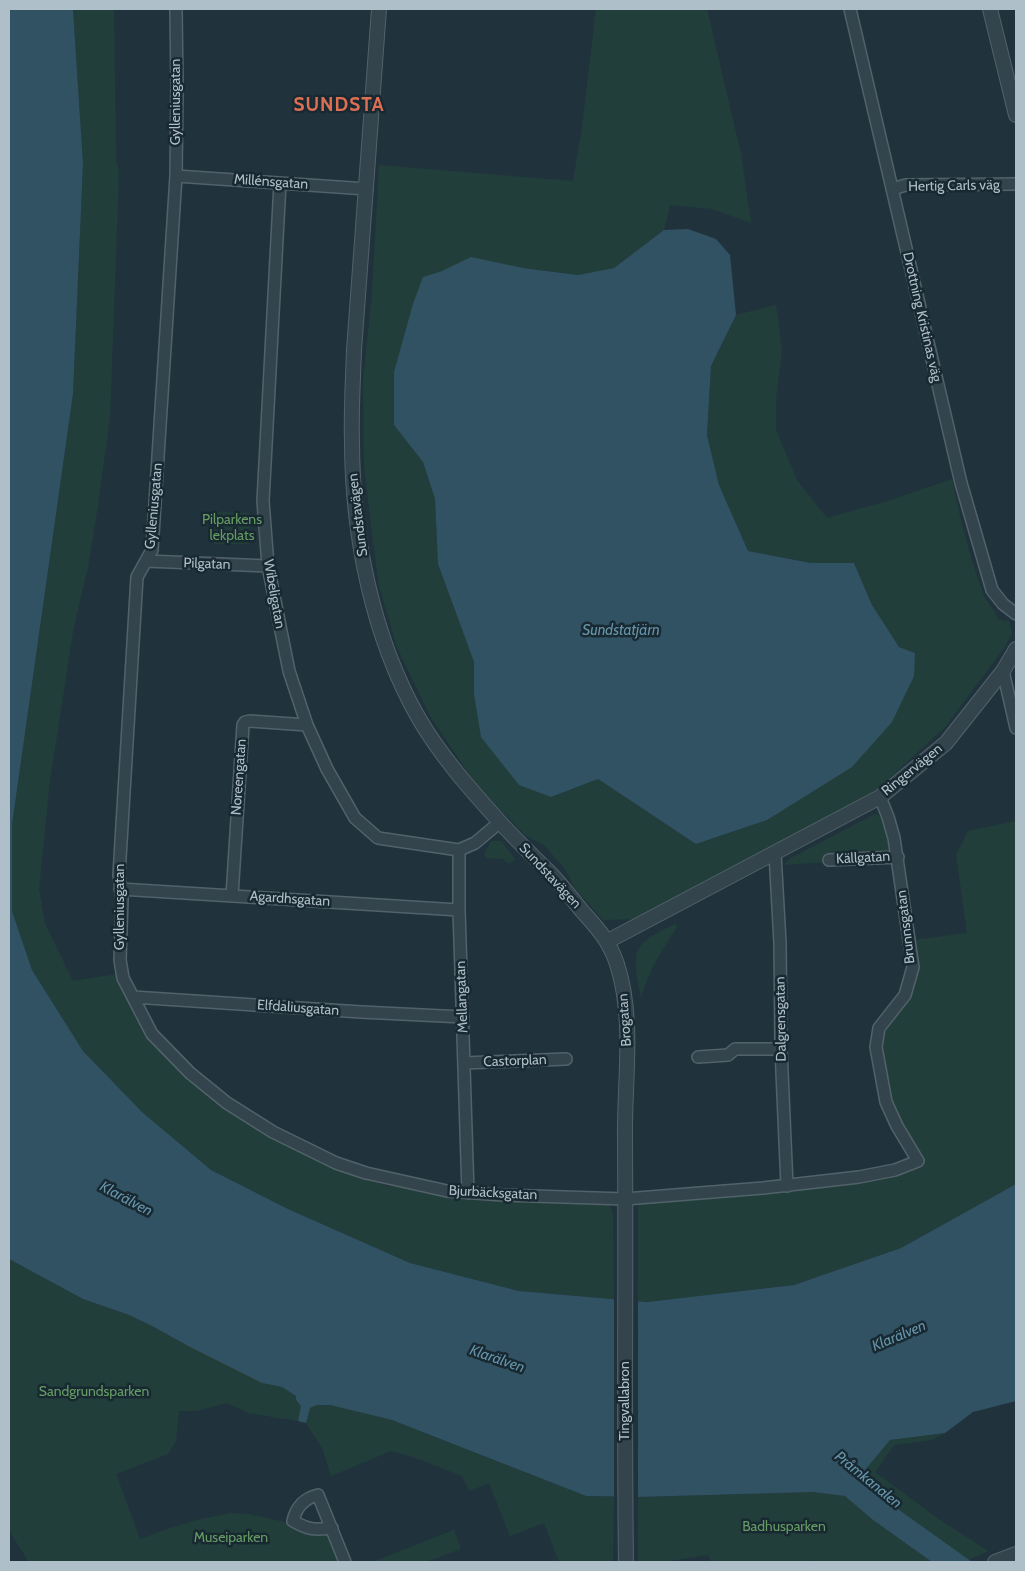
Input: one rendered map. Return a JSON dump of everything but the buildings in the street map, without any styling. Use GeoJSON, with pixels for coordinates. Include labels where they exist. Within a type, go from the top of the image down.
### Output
{"type":"FeatureCollection","features":[{"type":"Feature","properties":{"kind":"street","name":"Gylleniusgatan"},"geometry":{"type":"LineString","coordinates":[[133,997],[123,978],[120,960],[122,899],[119,874],[137,577],[152,550],[176,176],[176,9]]}},
{"type":"Feature","properties":{"kind":"street","name":"Sundstavägen"},"geometry":{"type":"LineString","coordinates":[[379,9],[354,350],[352,444],[354,492],[362,557],[388,655],[419,718],[462,780],[550,874],[608,941]]}},
{"type":"Feature","properties":{"kind":"street","name":"Drottning Kristinas väg"},"geometry":{"type":"LineString","coordinates":[[850,9],[961,483],[983,562],[995,594],[1003,604],[1016,614]]}},
{"type":"Feature","properties":{"kind":"street"},"geometry":{"type":"LineString","coordinates":[[990,9],[1016,115]]}},
{"type":"Feature","properties":{"kind":"street","name":"Millénsgatan"},"geometry":{"type":"LineString","coordinates":[[176,176],[367,189]]}},
{"type":"Feature","properties":{"kind":"street","name":"Wibeligatan"},"geometry":{"type":"LineString","coordinates":[[280,183],[263,501],[268,566],[289,670],[307,725],[327,769],[355,818],[378,838],[459,850]]}},
{"type":"Feature","properties":{"kind":"street","name":"Hertig Carls väg"},"geometry":{"type":"LineString","coordinates":[[892,189],[906,185],[1016,184]]}},
{"type":"Feature","properties":{"kind":"street","name":"Pilgatan"},"geometry":{"type":"LineString","coordinates":[[146,561],[268,566]]}},
{"type":"Feature","properties":{"kind":"street","name":"Ringervägen"},"geometry":{"type":"LineString","coordinates":[[775,853],[880,797],[946,743],[1003,671],[1016,649]]}},
{"type":"Feature","properties":{"kind":"street"},"geometry":{"type":"LineString","coordinates":[[1003,671],[1016,728]]}},
{"type":"Feature","properties":{"kind":"street","name":"Noreengatan"},"geometry":{"type":"LineString","coordinates":[[232,896],[243,725],[245,722],[250,721],[307,725]]}},
{"type":"Feature","properties":{"kind":"street","name":"Brunnsgatan"},"geometry":{"type":"LineString","coordinates":[[880,797],[888,817],[898,857],[913,967],[905,995],[880,1028],[876,1047],[886,1102],[897,1126],[918,1161]]}},
{"type":"Feature","properties":{"kind":"street"},"geometry":{"type":"LineString","coordinates":[[459,850],[475,843],[500,822]]}},
{"type":"Feature","properties":{"kind":"street","name":"Mellangatan"},"geometry":{"type":"LineString","coordinates":[[459,850],[468,1193]]}},
{"type":"Feature","properties":{"kind":"street"},"geometry":{"type":"LineString","coordinates":[[608,941],[775,853]]}},
{"type":"Feature","properties":{"kind":"street","name":"Dalgrensgatan"},"geometry":{"type":"LineString","coordinates":[[775,853],[780,942],[787,1186]]}},
{"type":"Feature","properties":{"kind":"street","name":"Källgatan"},"geometry":{"type":"LineString","coordinates":[[829,860],[898,857]]}},
{"type":"Feature","properties":{"kind":"street","name":"Agardhsgatan"},"geometry":{"type":"LineString","coordinates":[[120,888],[460,910]]}},
{"type":"Feature","properties":{"kind":"street","name":"Brogatan"},"geometry":{"type":"LineString","coordinates":[[608,941],[618,965],[626,1003],[625,1290]]}},
{"type":"Feature","properties":{"kind":"street","name":"Bjurbäcksgatan"},"geometry":{"type":"LineString","coordinates":[[133,997],[152,1034],[190,1073],[228,1103],[272,1132],[336,1163],[402,1182],[468,1193],[625,1199],[787,1186],[858,1177],[895,1170],[918,1161]]}},
{"type":"Feature","properties":{"kind":"street","name":"Elfdaliusgatan"},"geometry":{"type":"LineString","coordinates":[[133,997],[463,1017]]}},
{"type":"Feature","properties":{"kind":"street"},"geometry":{"type":"LineString","coordinates":[[698,1057],[728,1055],[735,1049],[782,1049]]}},
{"type":"Feature","properties":{"kind":"street","name":"Castorplan"},"geometry":{"type":"LineString","coordinates":[[464,1063],[566,1059]]}},
{"type":"Feature","properties":{"kind":"street","name":"Tingvallabron"},"geometry":{"type":"LineString","coordinates":[[625,1290],[626,1562]]}},
{"type":"Feature","properties":{"kind":"street"},"geometry":{"type":"LineString","coordinates":[[332,1528],[345,1562]]}},
{"type":"Feature","properties":{"kind":"street"},"geometry":{"type":"LineString","coordinates":[[995,1562],[1016,1554]]}},
{"type":"Feature","properties":{"kind":"green space"},"geometry":{"type":"Polygon","coordinates":[[[73,9],[114,9],[116,160],[119,172],[110,418],[88,567],[74,626],[50,780],[39,889],[45,924],[73,981],[117,974],[136,1018],[198,1084],[261,1133],[335,1169],[387,1186],[471,1192],[519,1201],[607,1202],[613,1213],[614,1299],[519,1291],[410,1263],[288,1209],[211,1170],[142,1112],[83,1051],[32,970],[12,911],[12,825],[73,394],[83,164],[73,9]]]}},
{"type":"Feature","properties":{"kind":"green space"},"geometry":{"type":"Polygon","coordinates":[[[596,9],[707,9],[741,154],[751,223],[712,209],[670,205],[664,230],[614,268],[578,275],[523,268],[442,271],[423,277],[394,425],[423,462],[435,499],[438,564],[474,662],[474,694],[551,797],[598,779],[696,844],[767,820],[915,653],[899,647],[872,605],[854,563],[811,563],[748,551],[719,485],[707,435],[711,366],[736,315],[776,305],[782,350],[776,399],[776,430],[797,480],[827,518],[891,500],[952,479],[965,537],[983,593],[998,620],[1009,621],[1012,633],[1004,648],[945,727],[879,788],[636,919],[603,920],[575,888],[565,869],[545,846],[525,835],[477,786],[430,716],[397,647],[379,586],[372,534],[364,464],[363,380],[372,294],[379,165],[573,181],[582,128],[596,9]]]}},
{"type":"Feature","properties":{"kind":"green space","name":"Pilparkens lekplats"},"geometry":{"type":"Polygon","coordinates":[[[214,512],[250,513],[249,544],[214,544],[214,512]]]}},
{"type":"Feature","properties":{"kind":"green space"},"geometry":{"type":"Polygon","coordinates":[[[877,814],[884,819],[891,847],[885,854],[827,862],[784,865],[789,859],[877,814]]]}},
{"type":"Feature","properties":{"kind":"green space"},"geometry":{"type":"Polygon","coordinates":[[[1016,821],[1016,1184],[901,1248],[794,1285],[647,1302],[638,1301],[638,1206],[645,1199],[667,1198],[672,1202],[763,1194],[767,1186],[921,1163],[901,1123],[888,1087],[882,1044],[887,1027],[910,997],[918,967],[914,940],[967,933],[956,855],[968,831],[1016,821]]]}},
{"type":"Feature","properties":{"kind":"green space"},"geometry":{"type":"Polygon","coordinates":[[[491,841],[501,841],[515,859],[509,864],[503,859],[486,858],[484,855],[491,841]]]}},
{"type":"Feature","properties":{"kind":"green space"},"geometry":{"type":"Polygon","coordinates":[[[675,924],[677,927],[661,952],[641,998],[636,968],[637,952],[645,941],[675,924]]]}},
{"type":"Feature","properties":{"kind":"green space","name":"Sandgrundsparken"},"geometry":{"type":"Polygon","coordinates":[[[9,1259],[83,1299],[129,1315],[262,1383],[282,1387],[296,1396],[296,1400],[302,1406],[298,1421],[248,1413],[227,1403],[196,1411],[179,1411],[176,1441],[168,1454],[116,1474],[140,1539],[202,1519],[231,1513],[248,1514],[312,1528],[327,1525],[341,1562],[29,1562],[9,1531],[9,1259]]]}},
{"type":"Feature","properties":{"kind":"green space"},"geometry":{"type":"Polygon","coordinates":[[[317,1405],[330,1405],[392,1420],[586,1496],[614,1497],[613,1562],[559,1562],[544,1523],[510,1536],[489,1483],[469,1491],[462,1476],[416,1458],[391,1451],[331,1476],[322,1448],[306,1423],[310,1408],[317,1405]]]}},
{"type":"Feature","properties":{"kind":"green space"},"geometry":{"type":"Polygon","coordinates":[[[945,1433],[932,1440],[894,1445],[875,1472],[937,1518],[988,1551],[968,1560],[881,1497],[864,1482],[866,1469],[890,1440],[945,1433]]]}},
{"type":"Feature","properties":{"kind":"green space","name":"Badhusparken"},"geometry":{"type":"Polygon","coordinates":[[[813,1492],[845,1496],[873,1520],[932,1562],[811,1562],[809,1560],[803,1562],[711,1562],[708,1555],[663,1562],[638,1562],[638,1497],[813,1492]]]}},
{"type":"Feature","properties":{"kind":"green space"},"geometry":{"type":"Polygon","coordinates":[[[454,1530],[461,1549],[426,1562],[372,1562],[454,1530]]]}},
{"type":"Feature","properties":{"kind":"water","name":"Klarälven"},"geometry":{"type":"Polygon","coordinates":[[[9,9],[73,9],[83,164],[73,394],[12,825],[12,911],[32,970],[83,1051],[142,1112],[211,1170],[288,1209],[410,1263],[519,1291],[647,1302],[794,1285],[901,1248],[1016,1184],[1016,1401],[973,1412],[945,1433],[890,1440],[866,1469],[864,1482],[881,1497],[972,1562],[932,1562],[873,1520],[845,1496],[813,1492],[638,1497],[586,1496],[392,1420],[330,1405],[317,1405],[310,1408],[306,1423],[298,1421],[301,1406],[296,1400],[296,1396],[282,1387],[262,1383],[129,1315],[83,1299],[9,1259],[9,9]]]}},
{"type":"Feature","properties":{"kind":"water","name":"Sundstatjärn"},"geometry":{"type":"Polygon","coordinates":[[[688,229],[716,239],[730,255],[736,315],[711,366],[707,435],[719,485],[748,551],[811,563],[854,563],[872,605],[899,647],[915,653],[914,676],[892,722],[852,767],[767,820],[696,844],[598,779],[551,797],[519,785],[481,737],[474,694],[474,662],[438,564],[435,499],[423,462],[394,425],[394,372],[413,304],[423,277],[442,271],[471,257],[523,268],[578,275],[614,268],[664,230],[688,229]]]}},
{"type":"Feature","properties":{"kind":"pier"},"geometry":{"type":"Polygon","coordinates":[[[614,1296],[638,1298],[638,1499],[614,1499],[614,1296]]]}},
{"type":"Feature","properties":{"kind":"district","name":"SUNDSTA"},"geometry":{"type":"Point","coordinates":[339,105]}},
{"type":"Feature","properties":{"kind":"water label","name":"Pråmkanalen"},"geometry":{"type":"Point","coordinates":[868,1480]}},
{"type":"Feature","properties":{"kind":"park label","name":"Museiparken"},"geometry":{"type":"Point","coordinates":[231,1538]}}]}
